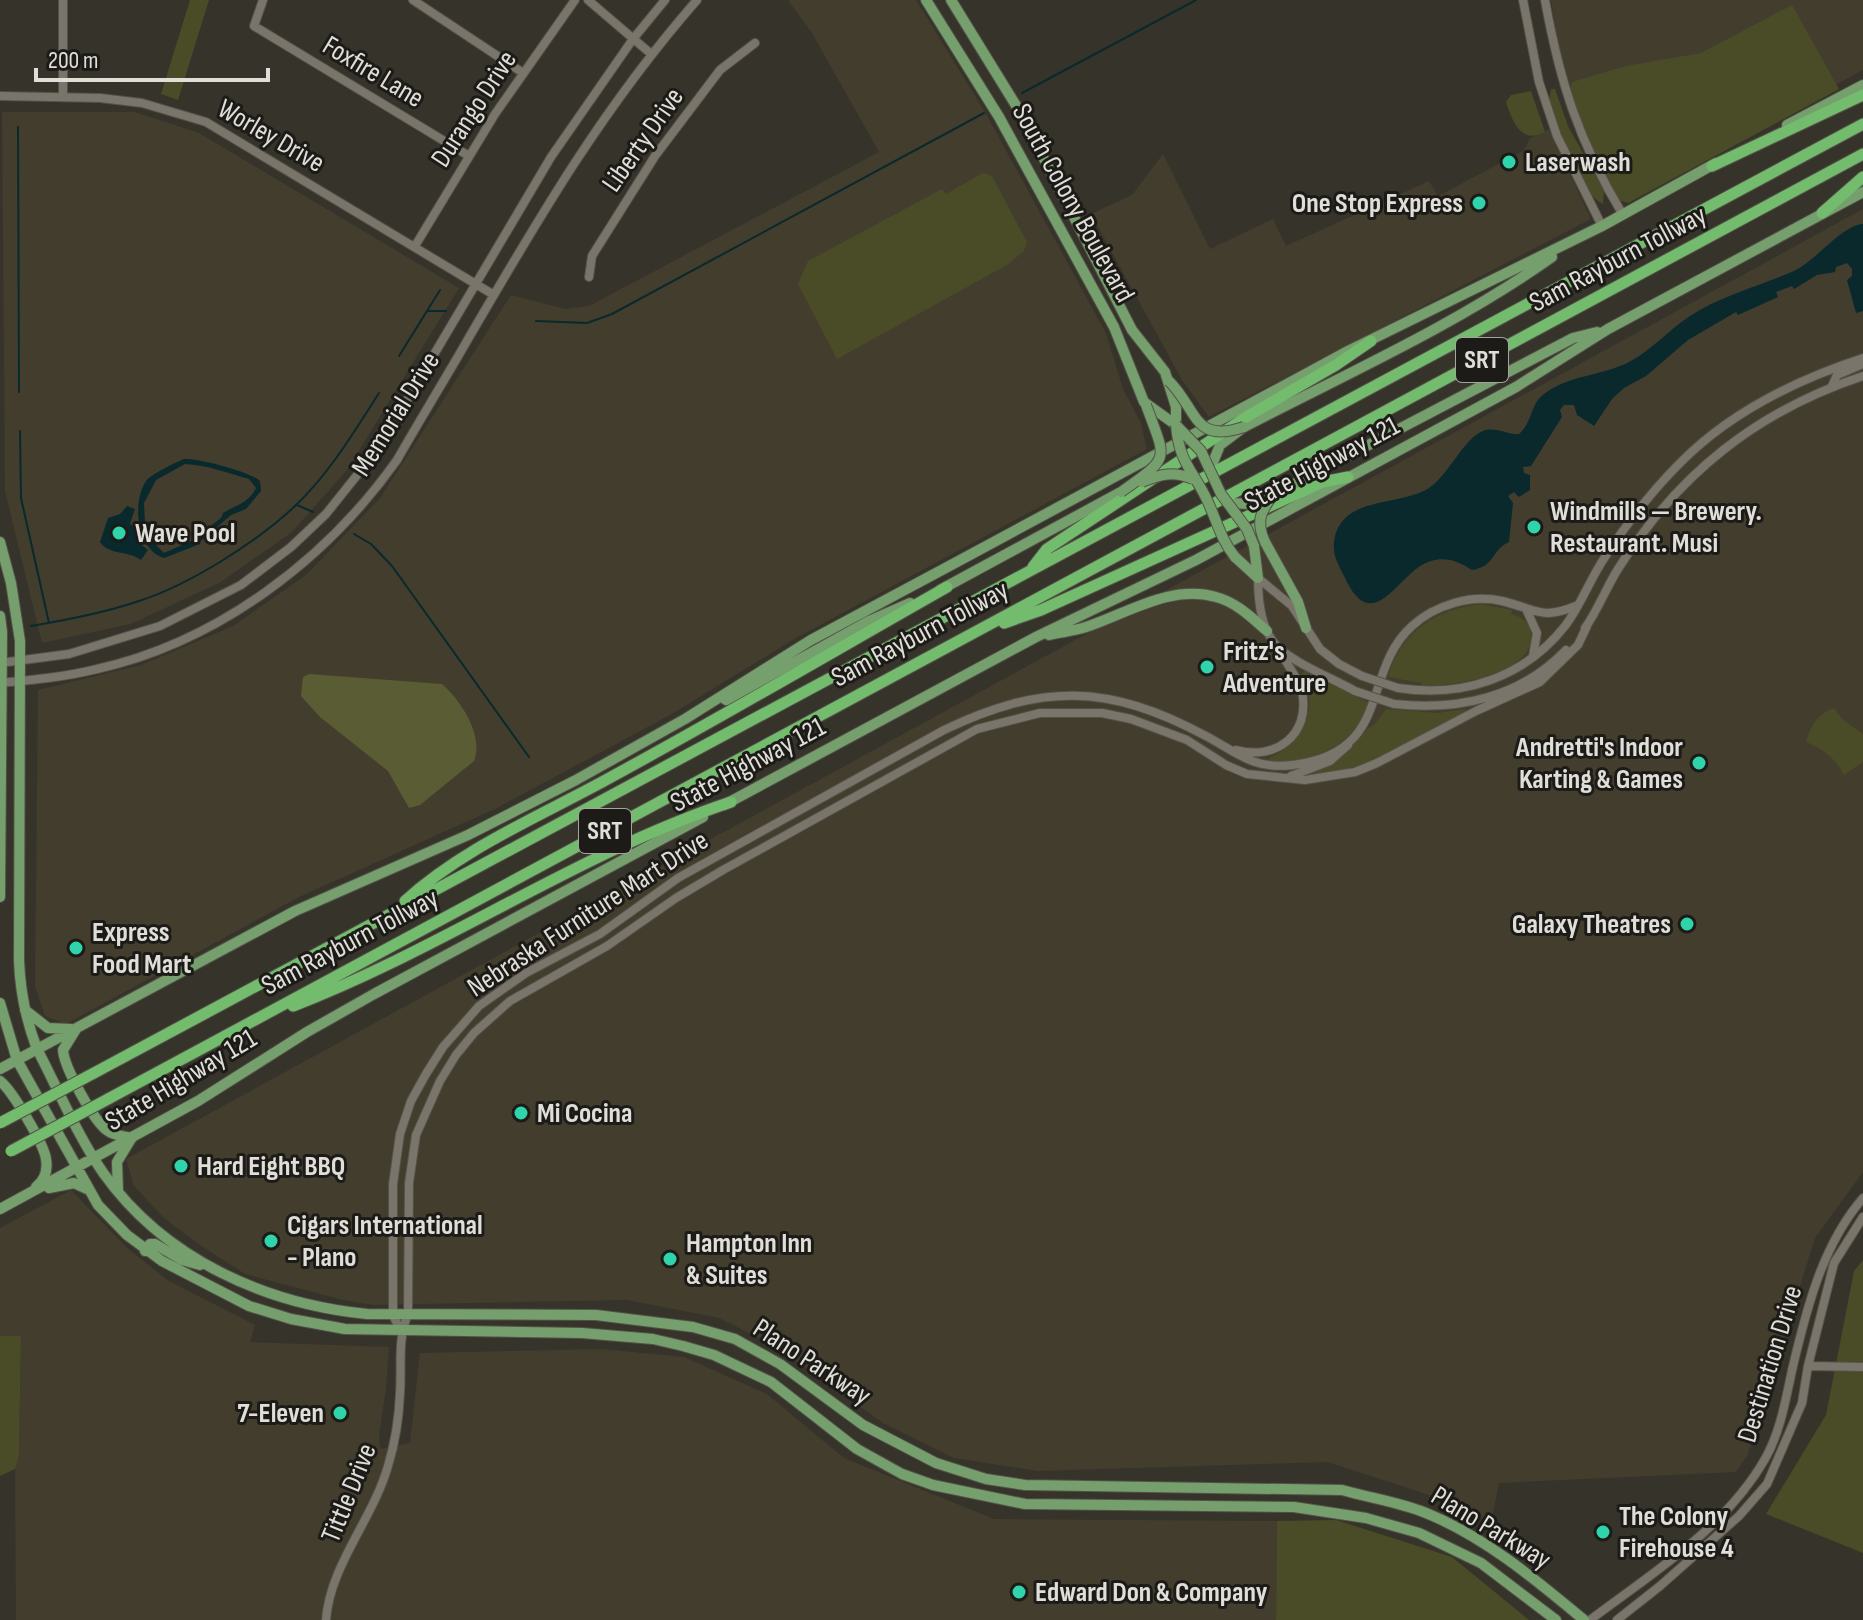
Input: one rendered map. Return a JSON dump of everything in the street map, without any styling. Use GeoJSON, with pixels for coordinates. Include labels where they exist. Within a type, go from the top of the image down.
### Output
{"type":"FeatureCollection","features":[{"type":"Feature","properties":{"kind":"highway"},"geometry":{"type":"LineString","coordinates":[[1712,166],[1863,95]]}},
{"type":"Feature","properties":{"kind":"highway","name":"Sam Rayburn Tollway"},"geometry":{"type":"LineString","coordinates":[[0,1123],[1863,124]]}},
{"type":"Feature","properties":{"kind":"highway","name":"Sam Rayburn Tollway"},"geometry":{"type":"LineString","coordinates":[[0,1157],[1863,154]]}},
{"type":"Feature","properties":{"kind":"highway"},"geometry":{"type":"LineString","coordinates":[[1822,213],[1863,177]]}},
{"type":"Feature","properties":{"kind":"highway"},"geometry":{"type":"LineString","coordinates":[[1031,570],[1047,549],[1246,417],[1371,341]]}},
{"type":"Feature","properties":{"kind":"highway"},"geometry":{"type":"LineString","coordinates":[[963,639],[1041,610],[1323,482],[1348,477]]}},
{"type":"Feature","properties":{"kind":"highway"},"geometry":{"type":"LineString","coordinates":[[393,913],[428,880],[480,848],[947,587]]}},
{"type":"Feature","properties":{"kind":"highway"},"geometry":{"type":"LineString","coordinates":[[248,1024],[334,991],[571,870],[692,815],[731,802]]}},
{"type":"Feature","properties":{"kind":"main road","name":"South Colony Boulevard"},"geometry":{"type":"LineString","coordinates":[[926,0],[999,117],[1120,338],[1146,405],[1176,425],[1201,451],[1228,503],[1260,544],[1298,602],[1306,628]]}},
{"type":"Feature","properties":{"kind":"main road","name":"South Colony Boulevard"},"geometry":{"type":"LineString","coordinates":[[952,2],[1020,112],[1132,330],[1167,377],[1176,407],[1179,452],[1208,501],[1219,533],[1235,557],[1258,578]]}},
{"type":"Feature","properties":{"kind":"main road"},"geometry":{"type":"LineString","coordinates":[[938,16],[952,2]]}},
{"type":"Feature","properties":{"kind":"main road"},"geometry":{"type":"LineString","coordinates":[[0,1069],[295,911],[468,835],[576,780],[685,719],[811,640],[1348,351],[1602,226],[1863,85]]}},
{"type":"Feature","properties":{"kind":"main road","name":"State Highway 121"},"geometry":{"type":"LineString","coordinates":[[0,1209],[198,1101],[374,994],[1036,637],[1196,560],[1516,387],[1608,329],[1863,192]]}},
{"type":"Feature","properties":{"kind":"main road"},"geometry":{"type":"LineString","coordinates":[[1063,237],[1084,233]]}},
{"type":"Feature","properties":{"kind":"main road"},"geometry":{"type":"LineString","coordinates":[[1070,248],[1084,233]]}},
{"type":"Feature","properties":{"kind":"main road"},"geometry":{"type":"LineString","coordinates":[[1167,377],[1199,424],[1209,431],[1227,433],[1461,315],[1516,282],[1578,238]]}},
{"type":"Feature","properties":{"kind":"main road"},"geometry":{"type":"LineString","coordinates":[[1228,503],[1250,504],[1273,495],[1573,338],[1608,329]]}},
{"type":"Feature","properties":{"kind":"main road"},"geometry":{"type":"LineString","coordinates":[[1121,492],[1157,466],[1161,457],[1159,439],[1146,405]]}},
{"type":"Feature","properties":{"kind":"main road"},"geometry":{"type":"LineString","coordinates":[[1210,470],[1220,445],[1244,427]]}},
{"type":"Feature","properties":{"kind":"main road"},"geometry":{"type":"LineString","coordinates":[[685,719],[745,691],[869,621],[947,587],[1121,492],[1161,474],[1181,474],[1193,479]]}},
{"type":"Feature","properties":{"kind":"main road"},"geometry":{"type":"LineString","coordinates":[[1258,578],[1258,521],[1262,509],[1273,495]]}},
{"type":"Feature","properties":{"kind":"main road","name":"Plano Parkway"},"geometry":{"type":"LineString","coordinates":[[0,542],[16,612],[21,661],[19,960],[25,1010],[37,1049],[95,1158],[118,1191],[165,1237],[209,1268],[257,1289],[339,1312],[596,1315],[665,1322],[724,1335],[792,1371],[863,1425],[936,1463],[986,1479],[1041,1486],[1342,1490],[1381,1499],[1423,1512],[1458,1529],[1521,1568],[1587,1620]]}},
{"type":"Feature","properties":{"kind":"main road"},"geometry":{"type":"LineString","coordinates":[[1036,637],[1082,629],[1167,596],[1184,593],[1218,597],[1232,603],[1267,631]]}},
{"type":"Feature","properties":{"kind":"main road"},"geometry":{"type":"LineString","coordinates":[[0,616],[0,897]]}},
{"type":"Feature","properties":{"kind":"main road"},"geometry":{"type":"LineString","coordinates":[[0,848],[19,849]]}},
{"type":"Feature","properties":{"kind":"main road","name":"Plano Parkway"},"geometry":{"type":"LineString","coordinates":[[0,1003],[17,1060],[88,1190],[108,1216],[145,1251],[210,1288],[267,1312],[317,1325],[401,1332],[582,1333],[653,1339],[683,1346],[714,1355],[771,1382],[857,1449],[902,1474],[933,1485],[1025,1504],[1294,1507],[1366,1518],[1419,1533],[1481,1563],[1556,1620]]}},
{"type":"Feature","properties":{"kind":"main road"},"geometry":{"type":"LineString","coordinates":[[25,1010],[48,1028],[63,1030],[77,1027]]}},
{"type":"Feature","properties":{"kind":"main road"},"geometry":{"type":"LineString","coordinates":[[77,1027],[63,1050],[67,1067],[100,1125],[115,1135],[133,1138],[117,1162],[118,1191]]}},
{"type":"Feature","properties":{"kind":"main road"},"geometry":{"type":"LineString","coordinates":[[0,1081],[10,1089],[46,1155],[47,1169],[43,1181],[28,1194]]}},
{"type":"Feature","properties":{"kind":"main road"},"geometry":{"type":"LineString","coordinates":[[28,1194],[66,1183],[74,1183],[88,1190]]}},
{"type":"Feature","properties":{"kind":"main road"},"geometry":{"type":"LineString","coordinates":[[145,1251],[150,1244],[155,1244],[182,1260],[209,1268]]}},
{"type":"Feature","properties":{"kind":"street"},"geometry":{"type":"LineString","coordinates":[[63,0],[63,97]]}},
{"type":"Feature","properties":{"kind":"street","name":"Foxfire Lane"},"geometry":{"type":"LineString","coordinates":[[263,0],[254,26],[469,156]]}},
{"type":"Feature","properties":{"kind":"street"},"geometry":{"type":"LineString","coordinates":[[413,0],[523,73]]}},
{"type":"Feature","properties":{"kind":"street","name":"Durango Drive"},"geometry":{"type":"LineString","coordinates":[[415,246],[469,156],[575,0]]}},
{"type":"Feature","properties":{"kind":"street"},"geometry":{"type":"LineString","coordinates":[[588,0],[650,53]]}},
{"type":"Feature","properties":{"kind":"street","name":"Memorial Drive"},"geometry":{"type":"LineString","coordinates":[[1,663],[69,654],[160,626],[225,594],[291,547],[326,514],[378,449],[551,157],[633,39],[665,0]]}},
{"type":"Feature","properties":{"kind":"street","name":"Memorial Drive"},"geometry":{"type":"LineString","coordinates":[[1,682],[98,669],[169,647],[263,595],[301,567],[333,537],[373,494],[397,460],[569,168],[650,53],[697,0]]}},
{"type":"Feature","properties":{"kind":"street"},"geometry":{"type":"LineString","coordinates":[[1523,0],[1534,63],[1553,125],[1602,226]]}},
{"type":"Feature","properties":{"kind":"street"},"geometry":{"type":"LineString","coordinates":[[1545,0],[1556,59],[1573,114],[1608,191],[1623,215]]}},
{"type":"Feature","properties":{"kind":"street","name":"Liberty Drive"},"geometry":{"type":"LineString","coordinates":[[589,277],[592,256],[655,156],[720,70],[755,43]]}},
{"type":"Feature","properties":{"kind":"street","name":"Worley Drive"},"geometry":{"type":"LineString","coordinates":[[0,96],[142,103],[206,122],[494,295]]}},
{"type":"Feature","properties":{"kind":"street"},"geometry":{"type":"LineString","coordinates":[[1258,578],[1284,598],[1320,649],[1362,676],[1398,688],[1432,692],[1474,686],[1501,677],[1532,658],[1566,624],[1625,526],[1682,461],[1721,428],[1758,403],[1821,373],[1863,358]]}},
{"type":"Feature","properties":{"kind":"street"},"geometry":{"type":"LineString","coordinates":[[1832,386],[1837,375],[1863,364]]}},
{"type":"Feature","properties":{"kind":"street"},"geometry":{"type":"LineString","coordinates":[[1276,778],[1321,778],[1355,772],[1540,682],[1578,645],[1617,570],[1665,503],[1695,474],[1761,422],[1804,398],[1863,376]]}},
{"type":"Feature","properties":{"kind":"street"},"geometry":{"type":"LineString","coordinates":[[416,385],[431,401]]}},
{"type":"Feature","properties":{"kind":"street"},"geometry":{"type":"LineString","coordinates":[[410,395],[431,401]]}},
{"type":"Feature","properties":{"kind":"street"},"geometry":{"type":"LineString","coordinates":[[1682,461],[1695,474]]}},
{"type":"Feature","properties":{"kind":"street"},"geometry":{"type":"LineString","coordinates":[[1228,747],[1260,753],[1287,741],[1297,730],[1302,716],[1301,688],[1267,631],[1259,599],[1258,578]]}},
{"type":"Feature","properties":{"kind":"street"},"geometry":{"type":"LineString","coordinates":[[225,594],[235,611]]}},
{"type":"Feature","properties":{"kind":"street","name":"Nebraska Furniture Mart Drive"},"geometry":{"type":"LineString","coordinates":[[401,1332],[393,1315],[395,1158],[406,1115],[426,1074],[443,1047],[479,1006],[501,989],[600,934],[678,878],[982,712],[1035,698],[1100,697],[1154,711],[1228,747],[1245,760],[1278,766],[1309,762],[1351,741],[1372,711],[1395,647],[1410,628],[1428,614],[1450,604],[1475,600],[1500,601],[1527,611],[1552,614],[1578,605]]}},
{"type":"Feature","properties":{"kind":"street"},"geometry":{"type":"LineString","coordinates":[[1527,611],[1537,633],[1532,658]]}},
{"type":"Feature","properties":{"kind":"street"},"geometry":{"type":"LineString","coordinates":[[1278,648],[1355,691],[1394,704],[1437,708],[1467,704],[1502,693],[1536,676],[1557,659],[1587,626]]}},
{"type":"Feature","properties":{"kind":"street","name":"Nebraska Furniture Mart Drive"},"geometry":{"type":"LineString","coordinates":[[401,1332],[408,1314],[409,1183],[416,1135],[440,1081],[456,1055],[474,1033],[510,1001],[626,935],[676,898],[977,729],[1040,713],[1102,713],[1131,719],[1187,740],[1226,765],[1247,774],[1276,778]]}},
{"type":"Feature","properties":{"kind":"street"},"geometry":{"type":"LineString","coordinates":[[1276,778],[1312,770],[1330,761],[1351,741]]}},
{"type":"Feature","properties":{"kind":"street","name":"Destination Drive"},"geometry":{"type":"LineString","coordinates":[[1587,1620],[1712,1525],[1746,1488],[1766,1457],[1783,1413],[1819,1274],[1833,1240],[1863,1198]]}},
{"type":"Feature","properties":{"kind":"street","name":"Destination Drive"},"geometry":{"type":"LineString","coordinates":[[1617,1620],[1739,1516],[1767,1484],[1802,1403],[1834,1263],[1863,1217]]}},
{"type":"Feature","properties":{"kind":"street","name":"Tittle Drive"},"geometry":{"type":"LineString","coordinates":[[326,1620],[327,1605],[348,1553],[378,1495],[388,1466],[399,1414],[401,1332]]}},
{"type":"Feature","properties":{"kind":"street"},"geometry":{"type":"LineString","coordinates":[[1808,1366],[1863,1367]]}},
{"type":"Feature","properties":{"kind":"shaded area"},"geometry":{"type":"Polygon","coordinates":[[[788,0],[916,0],[986,114],[1106,333],[1123,389],[1141,423],[1147,449],[796,638],[670,715],[497,808],[299,897],[66,1024],[45,1016],[35,986],[38,690],[141,665],[233,626],[306,575],[380,498],[511,295],[565,309],[589,306],[879,152],[812,33],[788,0]]]}},
{"type":"Feature","properties":{"kind":"shaded area"},"geometry":{"type":"Polygon","coordinates":[[[1551,0],[1863,0],[1863,70],[1624,199],[1578,112],[1560,55],[1551,0]]]}},
{"type":"Feature","properties":{"kind":"shaded area"},"geometry":{"type":"Polygon","coordinates":[[[2,112],[135,112],[199,133],[459,288],[347,470],[292,532],[221,582],[131,624],[42,643],[5,491],[2,112]]]}},
{"type":"Feature","properties":{"kind":"shaded area"},"geometry":{"type":"Polygon","coordinates":[[[1549,129],[1591,219],[1209,417],[1182,380],[1091,214],[1132,195],[1163,154],[1210,249],[1273,219],[1286,246],[1429,181],[1438,196],[1523,151],[1530,138],[1549,129]]]}},
{"type":"Feature","properties":{"kind":"shaded area"},"geometry":{"type":"Polygon","coordinates":[[[1863,209],[1863,1172],[1815,1238],[1748,1454],[1736,1472],[1499,1483],[1491,1523],[1453,1503],[1328,1462],[1038,1471],[954,1458],[883,1423],[775,1346],[719,1318],[627,1300],[373,1305],[343,1300],[245,1274],[165,1219],[134,1186],[126,1159],[1863,209]]]}},
{"type":"Feature","properties":{"kind":"shaded area"},"geometry":{"type":"Polygon","coordinates":[[[71,1190],[127,1248],[169,1281],[255,1325],[250,1342],[389,1347],[380,1449],[410,1443],[420,1353],[602,1349],[684,1357],[767,1394],[844,1458],[994,1519],[1277,1521],[1276,1620],[16,1620],[15,1469],[19,1456],[21,1337],[0,1336],[0,1228],[71,1190]]]}},
{"type":"Feature","properties":{"kind":"green space"},"geometry":{"type":"Polygon","coordinates":[[[190,0],[209,0],[178,100],[161,94],[190,0]]]}},
{"type":"Feature","properties":{"kind":"green space"},"geometry":{"type":"Polygon","coordinates":[[[1792,5],[1839,89],[1628,203],[1621,201],[1606,178],[1580,124],[1571,92],[1572,82],[1626,66],[1701,53],[1792,5]]]}},
{"type":"Feature","properties":{"kind":"green space"},"geometry":{"type":"Polygon","coordinates":[[[1551,89],[1555,89],[1568,126],[1604,191],[1603,204],[1586,187],[1570,158],[1549,101],[1551,89]]]}},
{"type":"Feature","properties":{"kind":"green space"},"geometry":{"type":"Polygon","coordinates":[[[1531,91],[1545,132],[1537,135],[1519,129],[1506,102],[1511,95],[1531,91]]]}},
{"type":"Feature","properties":{"kind":"green space"},"geometry":{"type":"Polygon","coordinates":[[[983,173],[992,176],[1027,242],[1024,251],[1007,265],[837,359],[798,284],[808,261],[942,189],[946,194],[983,173]]]}},
{"type":"Feature","properties":{"kind":"green space"},"geometry":{"type":"Polygon","coordinates":[[[1481,604],[1512,610],[1511,614],[1527,623],[1531,634],[1529,648],[1520,660],[1488,676],[1451,684],[1422,686],[1421,683],[1388,677],[1402,647],[1422,625],[1449,611],[1481,604]]]}},
{"type":"Feature","properties":{"kind":"green space"},"geometry":{"type":"Polygon","coordinates":[[[1306,670],[1369,703],[1353,731],[1330,749],[1301,759],[1269,763],[1269,758],[1291,744],[1305,724],[1309,700],[1301,674],[1306,670]]]}},
{"type":"Feature","properties":{"kind":"green space"},"geometry":{"type":"Polygon","coordinates":[[[309,674],[442,684],[469,719],[476,740],[474,761],[420,805],[409,808],[388,771],[320,717],[301,696],[303,677],[309,674]]]}},
{"type":"Feature","properties":{"kind":"green space"},"geometry":{"type":"Polygon","coordinates":[[[1834,708],[1843,720],[1863,734],[1863,762],[1844,775],[1828,755],[1806,742],[1816,721],[1834,708]]]}},
{"type":"Feature","properties":{"kind":"green space"},"geometry":{"type":"Polygon","coordinates":[[[1386,709],[1438,713],[1465,709],[1467,714],[1374,760],[1314,775],[1314,772],[1352,747],[1386,709]]]}},
{"type":"Feature","properties":{"kind":"green space"},"geometry":{"type":"Polygon","coordinates":[[[1863,1260],[1863,1553],[1766,1514],[1826,1415],[1854,1271],[1863,1260]]]}},
{"type":"Feature","properties":{"kind":"green space"},"geometry":{"type":"Polygon","coordinates":[[[0,1336],[21,1336],[19,1456],[15,1469],[0,1476],[0,1336]]]}},
{"type":"Feature","properties":{"kind":"green space"},"geometry":{"type":"Polygon","coordinates":[[[1336,1520],[1452,1557],[1529,1620],[1276,1620],[1277,1521],[1336,1520]]]}},
{"type":"Feature","properties":{"kind":"water"},"geometry":{"type":"Polygon","coordinates":[[[1863,224],[1863,311],[1856,313],[1847,280],[1852,276],[1852,269],[1847,263],[1836,267],[1835,272],[1817,275],[1794,289],[1792,286],[1776,292],[1778,297],[1738,315],[1736,312],[1688,340],[1646,376],[1624,388],[1612,399],[1594,426],[1577,415],[1574,405],[1564,405],[1560,410],[1562,417],[1531,466],[1523,467],[1524,473],[1530,475],[1530,490],[1519,497],[1514,492],[1508,496],[1513,503],[1509,542],[1489,562],[1472,570],[1453,561],[1431,561],[1420,566],[1378,602],[1368,603],[1357,597],[1334,553],[1339,527],[1347,516],[1372,504],[1417,494],[1429,488],[1476,435],[1492,430],[1519,434],[1539,398],[1553,388],[1629,362],[1698,311],[1794,271],[1838,236],[1863,224]]]}},
{"type":"Feature","properties":{"kind":"water"},"geometry":{"type":"Polygon","coordinates":[[[184,459],[224,466],[255,477],[260,481],[261,491],[246,509],[231,515],[195,546],[164,558],[147,545],[142,535],[139,501],[148,478],[184,459]],[[185,464],[156,480],[144,503],[145,524],[152,541],[164,553],[191,541],[221,518],[223,513],[246,500],[256,488],[249,479],[185,464]]]}},
{"type":"Feature","properties":{"kind":"water","name":"Wave Pool"},"geometry":{"type":"Polygon","coordinates":[[[127,506],[135,509],[130,524],[137,529],[138,542],[148,550],[141,560],[109,549],[100,542],[108,518],[120,514],[127,506]]]}},
{"type":"Feature","properties":{"kind":"waterway"},"geometry":{"type":"LineString","coordinates":[[1022,93],[1196,0]]}},
{"type":"Feature","properties":{"kind":"waterway"},"geometry":{"type":"LineString","coordinates":[[536,321],[587,323],[612,314],[984,113]]}},
{"type":"Feature","properties":{"kind":"waterway"},"geometry":{"type":"LineString","coordinates":[[18,127],[19,392]]}},
{"type":"Feature","properties":{"kind":"waterway"},"geometry":{"type":"LineString","coordinates":[[399,356],[440,290]]}},
{"type":"Feature","properties":{"kind":"waterway"},"geometry":{"type":"LineString","coordinates":[[428,311],[446,311]]}},
{"type":"Feature","properties":{"kind":"waterway"},"geometry":{"type":"LineString","coordinates":[[31,626],[99,613],[158,594],[242,548],[307,494],[340,452],[379,393]]}},
{"type":"Feature","properties":{"kind":"waterway"},"geometry":{"type":"LineString","coordinates":[[20,431],[21,498],[49,623]]}},
{"type":"Feature","properties":{"kind":"waterway"},"geometry":{"type":"LineString","coordinates":[[297,505],[313,512]]}},
{"type":"Feature","properties":{"kind":"waterway"},"geometry":{"type":"LineString","coordinates":[[354,534],[371,544],[392,566],[529,757]]}},
{"type":"Feature","properties":{"kind":"place","name":"Laserwash"},"geometry":{"type":"Point","coordinates":[1509,162]}},
{"type":"Feature","properties":{"kind":"place","name":"One Stop Express"},"geometry":{"type":"Point","coordinates":[1479,203]}},
{"type":"Feature","properties":{"kind":"place","name":"Windmills — Brewery. Restaurant. Musi"},"geometry":{"type":"Point","coordinates":[1534,527]}},
{"type":"Feature","properties":{"kind":"place","name":"Wave Pool"},"geometry":{"type":"Point","coordinates":[119,533]}},
{"type":"Feature","properties":{"kind":"place","name":"Fritz's Adventure"},"geometry":{"type":"Point","coordinates":[1207,667]}},
{"type":"Feature","properties":{"kind":"place","name":"Andretti's Indoor Karting & Games"},"geometry":{"type":"Point","coordinates":[1699,763]}},
{"type":"Feature","properties":{"kind":"place","name":"Galaxy Theatres"},"geometry":{"type":"Point","coordinates":[1687,924]}},
{"type":"Feature","properties":{"kind":"place","name":"Express Food Mart"},"geometry":{"type":"Point","coordinates":[76,948]}},
{"type":"Feature","properties":{"kind":"place","name":"Mi Cocina"},"geometry":{"type":"Point","coordinates":[521,1113]}},
{"type":"Feature","properties":{"kind":"place","name":"Hard Eight BBQ"},"geometry":{"type":"Point","coordinates":[181,1166]}},
{"type":"Feature","properties":{"kind":"place","name":"Cigars International - Plano"},"geometry":{"type":"Point","coordinates":[271,1241]}},
{"type":"Feature","properties":{"kind":"place","name":"Hampton Inn & Suites"},"geometry":{"type":"Point","coordinates":[670,1259]}},
{"type":"Feature","properties":{"kind":"place","name":"7-Eleven"},"geometry":{"type":"Point","coordinates":[340,1413]}},
{"type":"Feature","properties":{"kind":"place","name":"The Colony Firehouse 4"},"geometry":{"type":"Point","coordinates":[1603,1532]}},
{"type":"Feature","properties":{"kind":"place","name":"Edward Don & Company"},"geometry":{"type":"Point","coordinates":[1019,1592]}}]}
